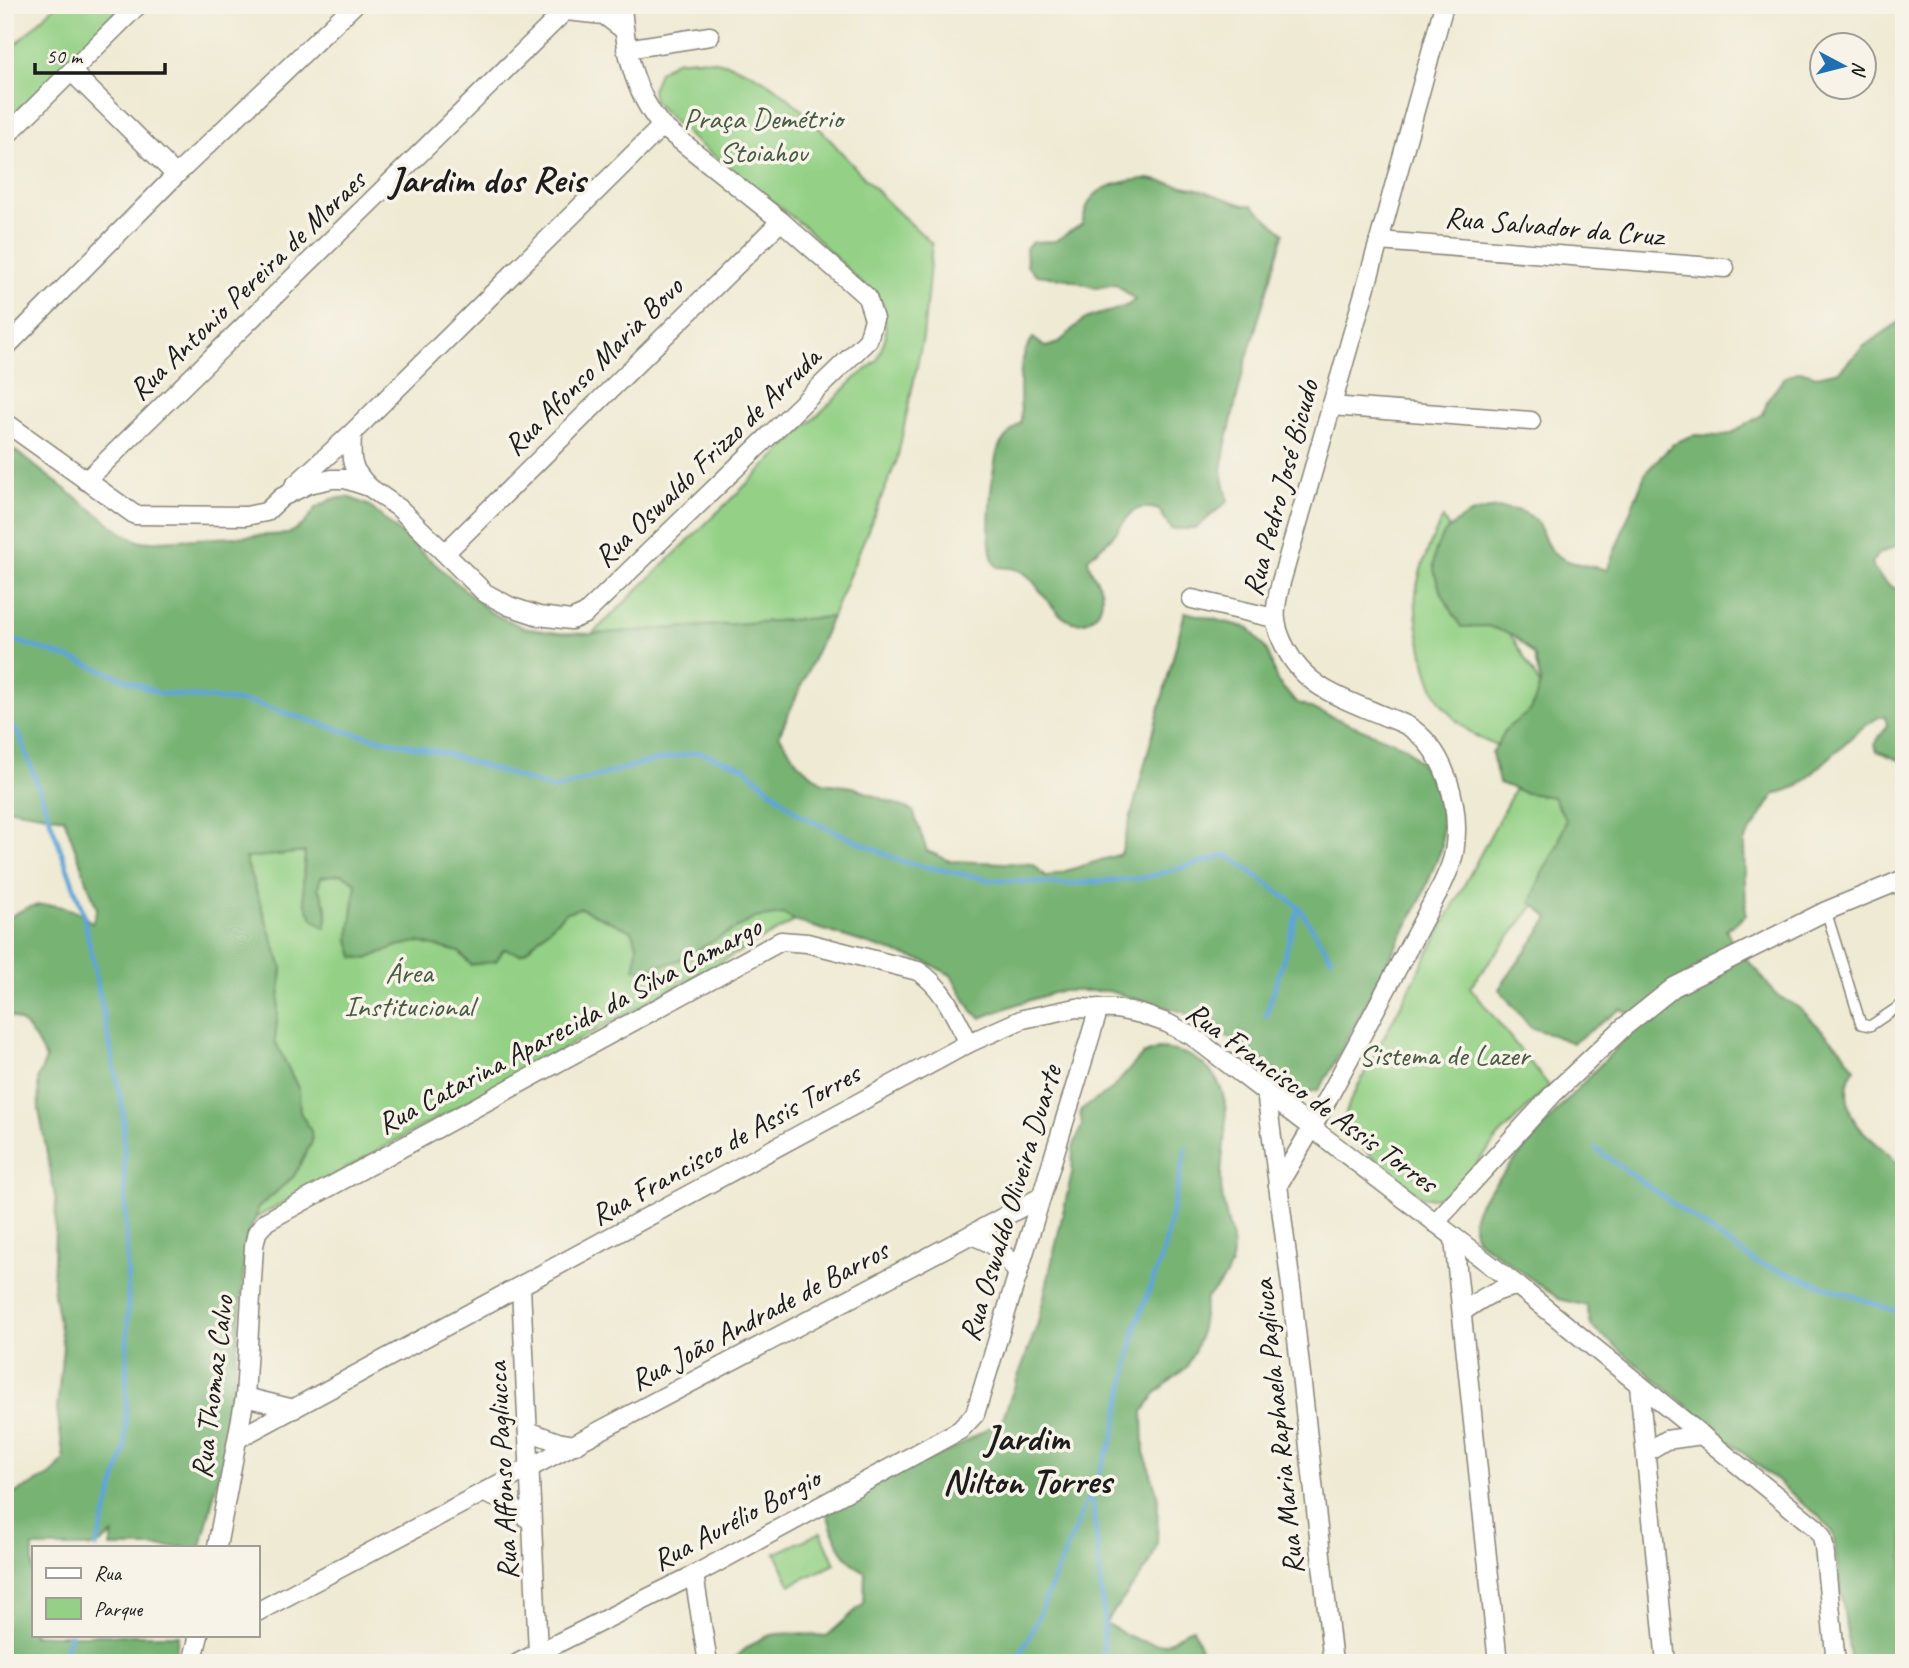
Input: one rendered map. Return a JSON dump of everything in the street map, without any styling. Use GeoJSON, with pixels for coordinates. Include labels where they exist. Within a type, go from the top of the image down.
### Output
{"type":"FeatureCollection","features":[{"type":"Feature","properties":{"kind":"street"},"geometry":{"type":"LineString","coordinates":[[5,137],[138,5]]}},
{"type":"Feature","properties":{"kind":"street"},"geometry":{"type":"LineString","coordinates":[[5,348],[176,175],[354,5]]}},
{"type":"Feature","properties":{"kind":"street"},"geometry":{"type":"LineString","coordinates":[[622,5],[626,49],[648,110],[662,127],[781,221]]}},
{"type":"Feature","properties":{"kind":"street","name":"Rua Pedro José Bicudo"},"geometry":{"type":"LineString","coordinates":[[1312,1128],[1451,866],[1455,845],[1456,821],[1447,780],[1439,760],[1425,742],[1409,726],[1326,691],[1307,679],[1294,664],[1276,629],[1274,618],[1281,582],[1444,5]]}},
{"type":"Feature","properties":{"kind":"street","name":"Rua Antonio Pereira de Moraes"},"geometry":{"type":"LineString","coordinates":[[86,481],[569,8],[604,15],[624,30]]}},
{"type":"Feature","properties":{"kind":"street"},"geometry":{"type":"LineString","coordinates":[[626,49],[710,36]]}},
{"type":"Feature","properties":{"kind":"street"},"geometry":{"type":"LineString","coordinates":[[72,72],[176,175]]}},
{"type":"Feature","properties":{"kind":"street"},"geometry":{"type":"LineString","coordinates":[[5,422],[135,515],[246,516],[266,512],[352,433],[662,127]]}},
{"type":"Feature","properties":{"kind":"street","name":"Rua Oswaldo Frizzo de Arruda"},"geometry":{"type":"LineString","coordinates":[[446,552],[485,593],[509,606],[538,616],[571,621],[585,614],[867,340],[874,319],[867,297],[781,221]]}},
{"type":"Feature","properties":{"kind":"street","name":"Rua Afonso Maria Bovo"},"geometry":{"type":"LineString","coordinates":[[446,552],[781,221]]}},
{"type":"Feature","properties":{"kind":"street","name":"Rua Salvador da Cruz"},"geometry":{"type":"LineString","coordinates":[[1379,241],[1725,268]]}},
{"type":"Feature","properties":{"kind":"street"},"geometry":{"type":"LineString","coordinates":[[1331,406],[1531,421]]}},
{"type":"Feature","properties":{"kind":"street"},"geometry":{"type":"LineString","coordinates":[[352,433],[354,469],[369,487],[399,508],[446,552]]}},
{"type":"Feature","properties":{"kind":"street"},"geometry":{"type":"LineString","coordinates":[[282,497],[309,484],[332,479],[369,487]]}},
{"type":"Feature","properties":{"kind":"street"},"geometry":{"type":"LineString","coordinates":[[1192,599],[1274,618]]}},
{"type":"Feature","properties":{"kind":"street"},"geometry":{"type":"LineString","coordinates":[[1435,1223],[1554,1093],[1624,1027],[1674,987],[1826,911],[1904,879]]}},
{"type":"Feature","properties":{"kind":"street","name":"Rua Catarina Aparecida da Silva Camargo"},"geometry":{"type":"LineString","coordinates":[[257,1232],[267,1221],[781,941],[807,943],[919,971],[932,979],[940,989],[969,1043]]}},
{"type":"Feature","properties":{"kind":"street","name":"Rua Francisco de Assis Torres"},"geometry":{"type":"LineString","coordinates":[[239,1438],[969,1043],[1023,1019],[1076,1008],[1100,1008],[1141,1014],[1167,1023],[1192,1037],[1518,1286],[1815,1528],[1822,1537],[1836,1663]]}},
{"type":"Feature","properties":{"kind":"street","name":"Rua Oswaldo Oliveira Duarte"},"geometry":{"type":"LineString","coordinates":[[975,1414],[1100,1008]]}},
{"type":"Feature","properties":{"kind":"street","name":"Rua Maria Raphaela Pagliuca"},"geometry":{"type":"LineString","coordinates":[[1266,1091],[1333,1663]]}},
{"type":"Feature","properties":{"kind":"street"},"geometry":{"type":"LineString","coordinates":[[1278,1185],[1312,1128]]}},
{"type":"Feature","properties":{"kind":"street","name":"Rua João Andrade de Barros"},"geometry":{"type":"LineString","coordinates":[[259,1611],[1041,1197]]}},
{"type":"Feature","properties":{"kind":"street","name":"Rua Thomaz Calvo"},"geometry":{"type":"LineString","coordinates":[[217,1546],[245,1397],[257,1232]]}},
{"type":"Feature","properties":{"kind":"street"},"geometry":{"type":"LineString","coordinates":[[970,1235],[989,1240],[1008,1257],[1018,1275]]}},
{"type":"Feature","properties":{"kind":"street"},"geometry":{"type":"LineString","coordinates":[[1454,1239],[1498,1663]]}},
{"type":"Feature","properties":{"kind":"street"},"geometry":{"type":"LineString","coordinates":[[1462,1312],[1484,1296],[1500,1289],[1518,1286]]}},
{"type":"Feature","properties":{"kind":"street","name":"Rua Affonso Pagliucca"},"geometry":{"type":"LineString","coordinates":[[521,1287],[538,1652]]}},
{"type":"Feature","properties":{"kind":"street"},"geometry":{"type":"LineString","coordinates":[[1639,1385],[1666,1663]]}},
{"type":"Feature","properties":{"kind":"street"},"geometry":{"type":"LineString","coordinates":[[245,1397],[294,1409]]}},
{"type":"Feature","properties":{"kind":"street","name":"Rua Aurélio Borgio"},"geometry":{"type":"LineString","coordinates":[[518,1663],[694,1574],[960,1430],[975,1414]]}},
{"type":"Feature","properties":{"kind":"street"},"geometry":{"type":"LineString","coordinates":[[528,1431],[575,1445]]}},
{"type":"Feature","properties":{"kind":"street"},"geometry":{"type":"LineString","coordinates":[[1646,1452],[1666,1440],[1702,1435]]}},
{"type":"Feature","properties":{"kind":"street"},"geometry":{"type":"LineString","coordinates":[[484,1493],[502,1500],[531,1521]]}},
{"type":"Feature","properties":{"kind":"street"},"geometry":{"type":"LineString","coordinates":[[694,1574],[708,1663]]}},
{"type":"Feature","properties":{"kind":"street"},"geometry":{"type":"LineString","coordinates":[[192,1663],[203,1637]]}},
{"type":"Feature","properties":{"kind":"lane"},"geometry":{"type":"LineString","coordinates":[[1826,911],[1861,1024],[1870,1026],[1904,1003]]}},
{"type":"Feature","properties":{"kind":"green space"},"geometry":{"type":"Polygon","coordinates":[[[56,5],[125,5],[5,124],[5,55],[56,5]]]}},
{"type":"Feature","properties":{"kind":"green space","name":"Praça Demétrio Stoiahov"},"geometry":{"type":"Polygon","coordinates":[[[696,59],[725,63],[774,87],[796,105],[881,195],[932,244],[923,337],[897,460],[832,617],[592,634],[855,379],[877,361],[886,336],[883,305],[806,228],[690,137],[654,102],[652,90],[659,72],[675,61],[696,59]]]}},
{"type":"Feature","properties":{"kind":"green space"},"geometry":{"type":"Polygon","coordinates":[[[1149,179],[1198,189],[1244,205],[1252,205],[1284,233],[1244,368],[1225,448],[1222,471],[1228,501],[1195,529],[1171,529],[1159,510],[1141,508],[1130,514],[1110,539],[1088,558],[1102,592],[1102,601],[1094,616],[1079,623],[1070,621],[1054,609],[1025,573],[997,567],[990,545],[989,528],[993,472],[1001,443],[1021,422],[1021,367],[1027,347],[1033,338],[1045,347],[1052,345],[1062,340],[1082,321],[1135,300],[1116,284],[1096,288],[1068,279],[1037,275],[1027,266],[1026,248],[1033,242],[1055,241],[1082,224],[1090,200],[1101,190],[1121,183],[1149,179]]]}},
{"type":"Feature","properties":{"kind":"green space"},"geometry":{"type":"Polygon","coordinates":[[[1904,319],[1904,542],[1877,555],[1872,563],[1885,581],[1904,593],[1904,762],[1877,751],[1875,744],[1887,725],[1885,717],[1879,717],[1859,730],[1799,786],[1774,795],[1744,842],[1746,915],[1726,930],[1737,950],[1775,994],[1801,1009],[1840,1048],[1855,1068],[1847,1090],[1852,1115],[1861,1129],[1904,1171],[1904,1663],[1851,1663],[1833,1534],[1821,1518],[1591,1326],[1587,1306],[1559,1299],[1476,1239],[1473,1219],[1482,1199],[1563,1104],[1642,1021],[1621,1009],[1573,1043],[1530,1027],[1499,989],[1549,918],[1531,902],[1542,873],[1557,847],[1566,820],[1553,797],[1526,793],[1499,783],[1492,754],[1506,729],[1531,710],[1541,683],[1534,655],[1514,635],[1487,626],[1461,627],[1441,591],[1434,569],[1435,554],[1448,529],[1473,513],[1502,508],[1516,510],[1533,518],[1538,523],[1548,547],[1559,557],[1607,570],[1646,472],[1674,443],[1694,435],[1730,434],[1763,414],[1768,399],[1785,377],[1800,371],[1817,376],[1839,371],[1864,346],[1904,319]]]}},
{"type":"Feature","properties":{"kind":"green space"},"geometry":{"type":"Polygon","coordinates":[[[5,443],[121,532],[140,542],[288,534],[304,524],[316,508],[332,499],[348,497],[368,505],[490,612],[524,628],[592,634],[832,617],[779,735],[799,764],[823,783],[853,787],[913,811],[927,851],[950,861],[1033,864],[1046,877],[1121,854],[1185,612],[1249,628],[1268,652],[1277,681],[1296,702],[1406,747],[1426,770],[1442,804],[1442,847],[1421,899],[1328,1075],[1318,1090],[1304,1093],[1296,1090],[1262,1060],[1221,1032],[1183,1012],[1108,991],[1060,991],[981,1018],[972,1011],[951,975],[926,962],[795,921],[783,914],[755,918],[679,960],[644,971],[635,969],[637,945],[632,931],[580,908],[565,913],[526,951],[520,954],[504,949],[496,961],[471,965],[459,952],[418,942],[397,946],[367,959],[354,957],[349,940],[356,883],[342,874],[321,877],[318,888],[326,907],[325,928],[316,921],[306,904],[303,884],[305,852],[245,858],[282,968],[275,1041],[299,1090],[300,1112],[311,1131],[312,1142],[294,1176],[257,1209],[256,1218],[247,1236],[229,1433],[201,1546],[110,1546],[113,1534],[97,1546],[32,1546],[32,1636],[179,1636],[173,1663],[5,1663],[5,1498],[51,1475],[64,1460],[57,1409],[63,1347],[53,1287],[56,1202],[39,1110],[38,1078],[46,1059],[25,1026],[5,1015],[5,920],[27,908],[55,905],[79,913],[92,923],[97,909],[64,818],[5,808],[5,443]]]}},
{"type":"Feature","properties":{"kind":"green space","name":"Sistema de Lazer"},"geometry":{"type":"Polygon","coordinates":[[[1443,518],[1611,807],[1470,987],[1549,1086],[1500,1135],[1463,1180],[1451,1191],[1436,1198],[1422,1197],[1344,1133],[1343,1122],[1350,1101],[1536,749],[1499,746],[1475,736],[1446,709],[1436,694],[1426,667],[1419,635],[1416,594],[1426,554],[1443,518]]]}},
{"type":"Feature","properties":{"kind":"green space","name":"Área Institucional"},"geometry":{"type":"Polygon","coordinates":[[[338,849],[728,881],[795,921],[256,1218],[282,968],[245,858],[338,849]]]}},
{"type":"Feature","properties":{"kind":"green space"},"geometry":{"type":"Polygon","coordinates":[[[1158,1049],[1178,1052],[1195,1059],[1216,1079],[1222,1092],[1226,1120],[1222,1198],[1233,1256],[1221,1283],[1206,1298],[1199,1340],[1187,1367],[1157,1392],[1143,1412],[1144,1452],[1158,1496],[1157,1545],[1149,1565],[1105,1623],[1136,1639],[1153,1644],[1169,1642],[1193,1628],[1206,1663],[731,1663],[753,1643],[774,1634],[827,1636],[864,1603],[865,1572],[844,1554],[827,1513],[903,1470],[951,1450],[1002,1420],[1038,1323],[1072,1173],[1073,1148],[1082,1125],[1080,1111],[1113,1088],[1142,1055],[1158,1049]]]}},
{"type":"Feature","properties":{"kind":"green space"},"geometry":{"type":"Polygon","coordinates":[[[821,1532],[835,1564],[790,1585],[776,1553],[821,1532]]]}},
{"type":"Feature","properties":{"kind":"waterway"},"geometry":{"type":"LineString","coordinates":[[5,637],[84,663],[159,693],[253,703],[344,731],[443,753],[554,789],[643,763],[699,752],[744,767],[801,816],[903,862],[991,880],[1066,884],[1143,878],[1228,855],[1299,907],[1331,958]]}},
{"type":"Feature","properties":{"kind":"waterway"},"geometry":{"type":"LineString","coordinates":[[5,716],[20,736],[83,912],[123,1110],[128,1300],[125,1449],[96,1546]]}},
{"type":"Feature","properties":{"kind":"waterway"},"geometry":{"type":"LineString","coordinates":[[1266,1016],[1299,907]]}},
{"type":"Feature","properties":{"kind":"waterway"},"geometry":{"type":"LineString","coordinates":[[1015,1663],[1033,1629],[1114,1437],[1136,1325],[1162,1257],[1186,1148]]}},
{"type":"Feature","properties":{"kind":"waterway"},"geometry":{"type":"LineString","coordinates":[[1596,1149],[1755,1262],[1904,1314]]}},
{"type":"Feature","properties":{"kind":"waterway"},"geometry":{"type":"LineString","coordinates":[[1092,1491],[1104,1618],[1103,1663]]}},
{"type":"Feature","properties":{"kind":"waterway"},"geometry":{"type":"LineString","coordinates":[[62,1663],[70,1636]]}},
{"type":"Feature","properties":{"kind":"district","name":"Jardim dos Reis"},"geometry":{"type":"Point","coordinates":[487,179]}},
{"type":"Feature","properties":{"kind":"district","name":"Jardim Nilton Torres"},"geometry":{"type":"Point","coordinates":[1027,1458]}}]}
